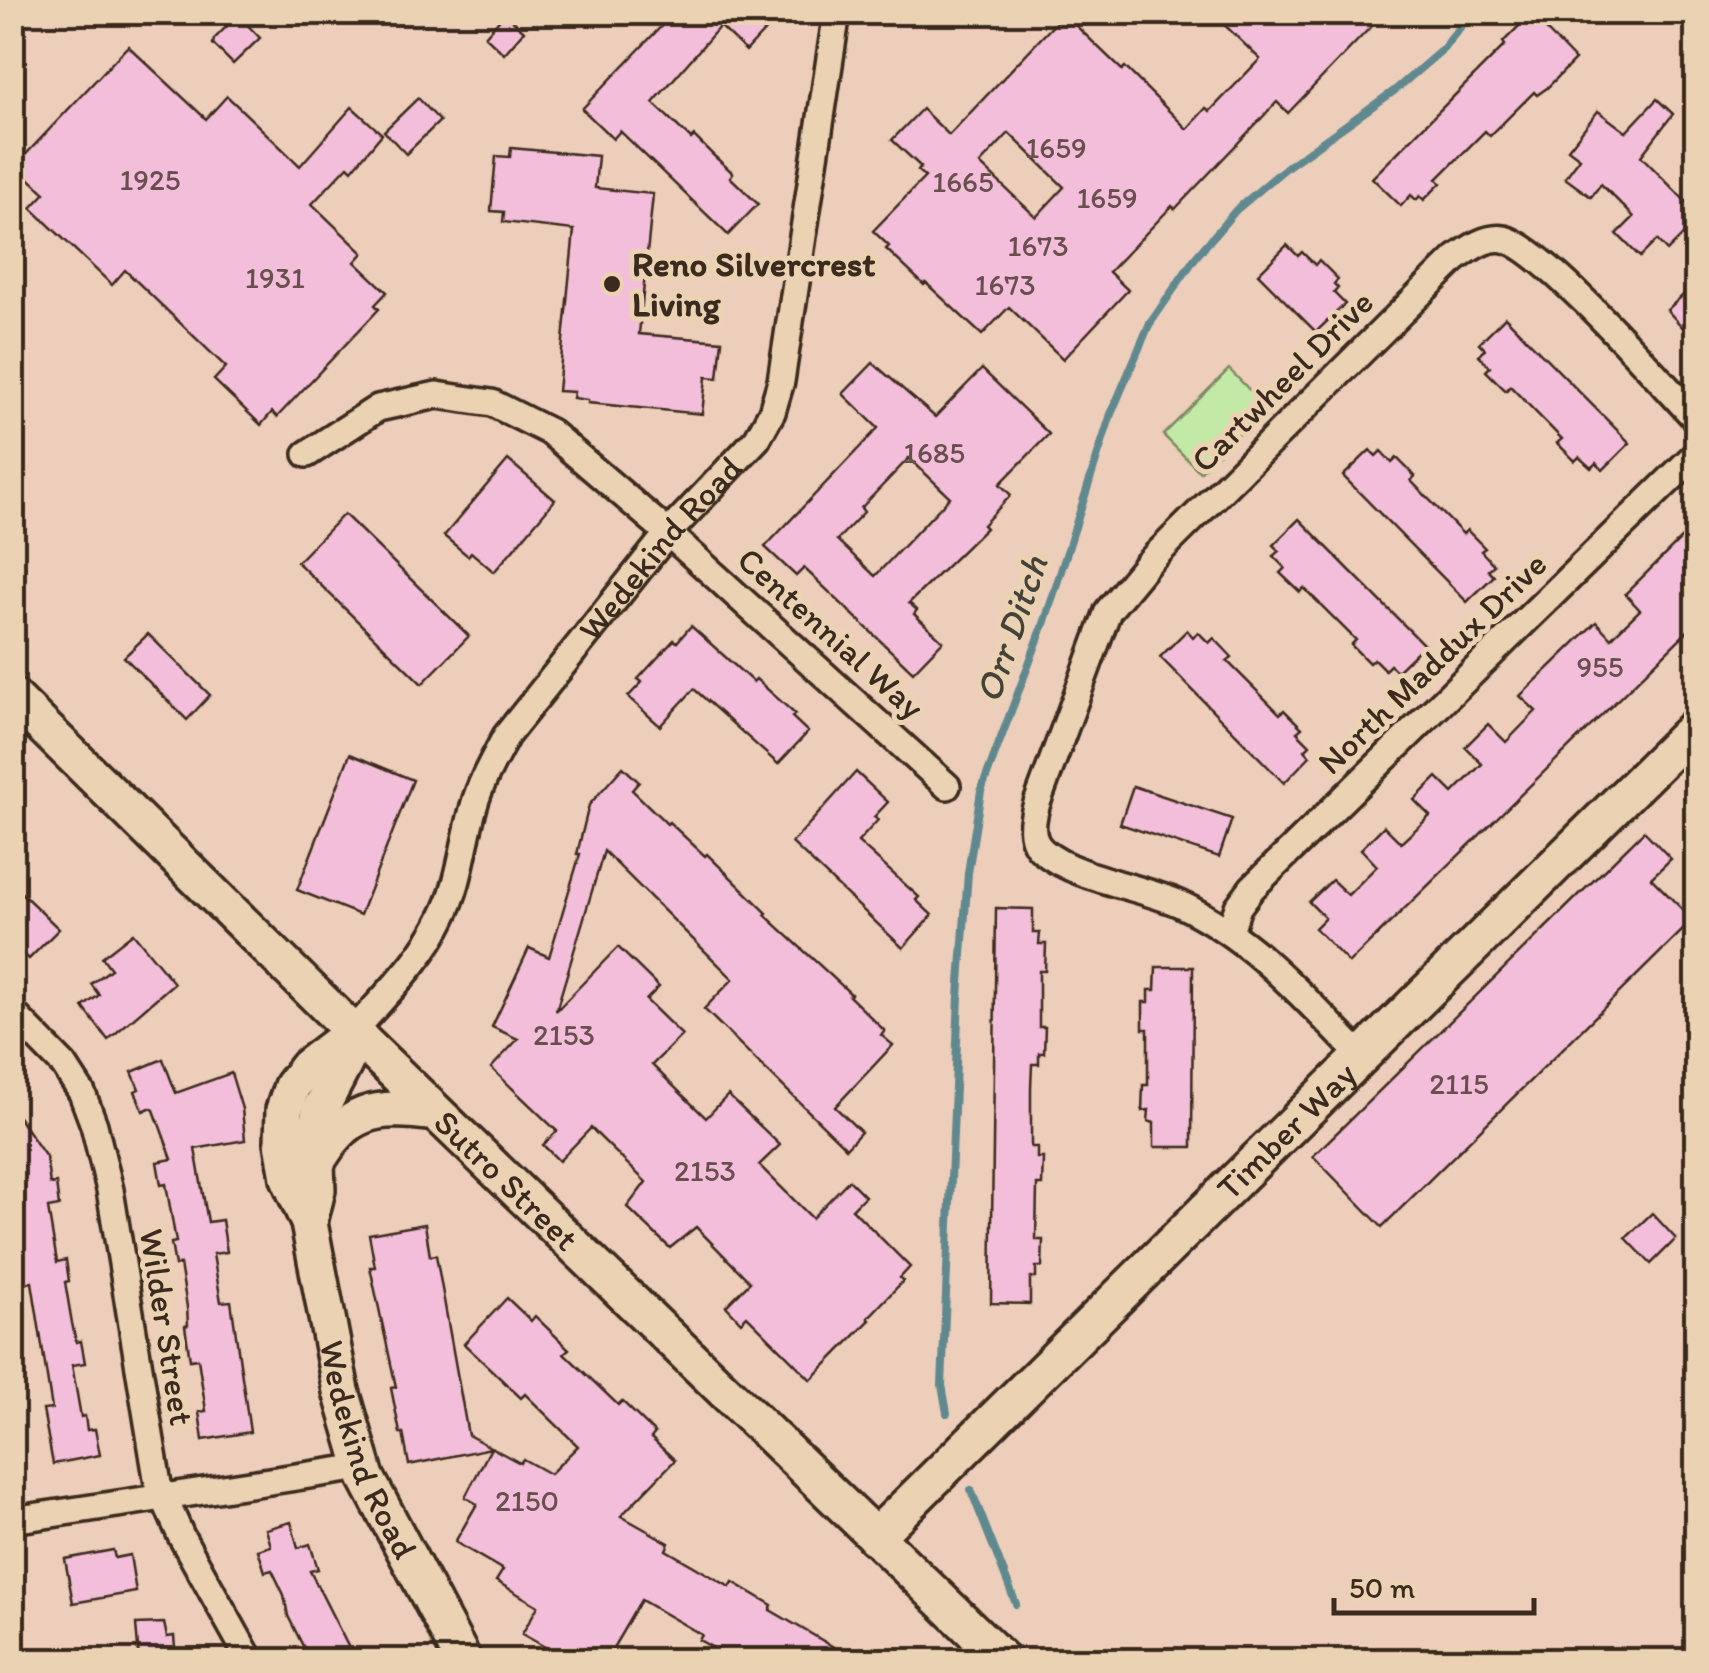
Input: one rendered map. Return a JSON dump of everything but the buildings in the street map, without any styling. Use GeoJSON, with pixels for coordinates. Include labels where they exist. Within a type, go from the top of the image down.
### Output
{"type":"FeatureCollection","features":[{"type":"Feature","properties":{"kind":"street","name":"Wedekind Road"},"geometry":{"type":"LineString","coordinates":[[463,1660],[362,1467],[340,1391],[309,1223],[290,1178],[283,1142],[284,1110],[292,1086],[308,1066],[353,1032],[424,951],[457,883],[474,806],[506,736],[668,533],[757,439],[772,412],[781,381],[836,12]]}},
{"type":"Feature","properties":{"kind":"street","name":"Cartwheel Drive"},"geometry":{"type":"LineString","coordinates":[[1230,932],[1175,902],[1060,862],[1033,840],[1032,820],[1037,803],[1094,643],[1116,600],[1179,532],[1469,249],[1485,240],[1502,238],[1537,257],[1696,419]]}},
{"type":"Feature","properties":{"kind":"street","name":"Centennial Way"},"geometry":{"type":"LineString","coordinates":[[308,454],[378,408],[437,394],[492,403],[550,432],[668,533],[947,786]]}},
{"type":"Feature","properties":{"kind":"street","name":"North Maddux Drive"},"geometry":{"type":"LineString","coordinates":[[1230,932],[1238,907],[1262,878],[1696,454]]}},
{"type":"Feature","properties":{"kind":"street","name":"Sutro Street"},"geometry":{"type":"LineString","coordinates":[[12,696],[436,1113],[1003,1660]]}},
{"type":"Feature","properties":{"kind":"street","name":"Timber Way"},"geometry":{"type":"LineString","coordinates":[[875,1538],[1696,726]]}},
{"type":"Feature","properties":{"kind":"street"},"geometry":{"type":"LineString","coordinates":[[1230,932],[1281,974],[1361,1056]]}},
{"type":"Feature","properties":{"kind":"street","name":"Wilder Street"},"geometry":{"type":"LineString","coordinates":[[12,1012],[64,1065],[82,1094],[99,1140],[152,1465],[162,1497],[250,1660]]}},
{"type":"Feature","properties":{"kind":"street","name":"Wedekind Road"},"geometry":{"type":"LineString","coordinates":[[309,1223],[317,1190],[320,1110],[345,1062],[353,1032]]}},
{"type":"Feature","properties":{"kind":"street"},"geometry":{"type":"LineString","coordinates":[[315,1166],[330,1140],[351,1119],[398,1108],[436,1113]]}},
{"type":"Feature","properties":{"kind":"street"},"geometry":{"type":"LineString","coordinates":[[12,1520],[362,1467]]}},
{"type":"Feature","properties":{"kind":"green space"},"geometry":{"type":"Polygon","coordinates":[[[1229,369],[1266,407],[1200,472],[1163,435],[1229,369]]]}},
{"type":"Feature","properties":{"kind":"waterway","name":"Orr Ditch"},"geometry":{"type":"LineString","coordinates":[[947,1413],[942,1385],[959,996],[968,873],[981,791],[1045,621],[1111,414],[1149,325],[1195,258],[1236,210],[1288,166],[1394,91],[1443,49],[1472,12]]}},
{"type":"Feature","properties":{"kind":"waterway","name":"Orr Ditch"},"geometry":{"type":"LineString","coordinates":[[971,1490],[1016,1604]]}},
{"type":"Feature","properties":{"kind":"place","name":"Reno Silvercrest Living"},"geometry":{"type":"Point","coordinates":[612,284]}}]}
